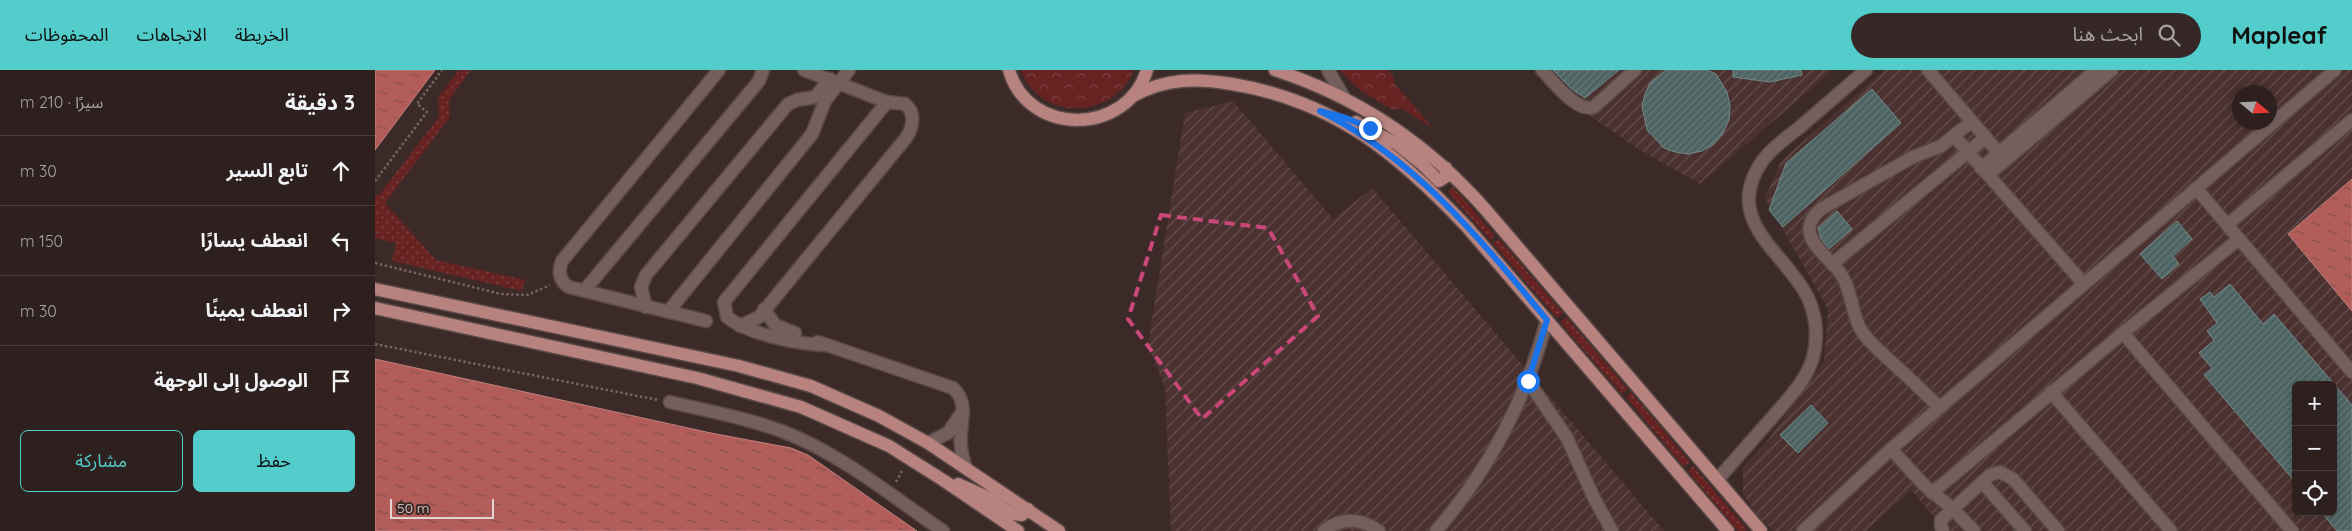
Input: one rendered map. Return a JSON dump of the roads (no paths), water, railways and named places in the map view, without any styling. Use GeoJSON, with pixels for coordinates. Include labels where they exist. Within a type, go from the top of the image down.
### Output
{"type":"FeatureCollection","features":[{"type":"Feature","properties":{"kind":"main road"},"geometry":{"type":"LineString","coordinates":[[1009,70],[1015,85],[1030,103],[1039,110],[1060,119],[1083,121],[1105,116],[1125,104],[1133,96],[1147,70]]}},
{"type":"Feature","properties":{"kind":"main road"},"geometry":{"type":"LineString","coordinates":[[1275,70],[1343,96],[1387,122],[1446,168],[1472,195],[1761,531]]}},
{"type":"Feature","properties":{"kind":"main road"},"geometry":{"type":"LineString","coordinates":[[1133,96],[1170,81],[1196,79],[1262,90],[1320,111],[1358,122],[1384,136],[1422,164],[1439,181],[1447,176],[1446,168]]}},
{"type":"Feature","properties":{"kind":"main road"},"geometry":{"type":"LineString","coordinates":[[1320,111],[1370,139],[1421,179],[1472,233],[1728,531]]}},
{"type":"Feature","properties":{"kind":"main road"},"geometry":{"type":"LineString","coordinates":[[375,289],[723,362],[779,376],[857,405],[929,443],[1059,531]]}},
{"type":"Feature","properties":{"kind":"main road"},"geometry":{"type":"LineString","coordinates":[[375,308],[697,378],[771,397],[860,432],[943,480],[1018,531]]}},
{"type":"Feature","properties":{"kind":"main road"},"geometry":{"type":"LineString","coordinates":[[943,480],[977,491],[1015,516],[1022,515],[1028,509]]}},
{"type":"Feature","properties":{"kind":"street"},"geometry":{"type":"LineString","coordinates":[[706,321],[584,291],[565,285],[560,278],[562,261],[719,70]]}},
{"type":"Feature","properties":{"kind":"street"},"geometry":{"type":"LineString","coordinates":[[584,291],[759,81],[763,70]]}},
{"type":"Feature","properties":{"kind":"street"},"geometry":{"type":"LineString","coordinates":[[740,326],[754,321],[909,133],[913,121],[911,110],[905,104],[887,102],[804,70]]}},
{"type":"Feature","properties":{"kind":"street"},"geometry":{"type":"LineString","coordinates":[[646,307],[641,287],[647,275],[788,104],[797,100],[810,99],[849,70]]}},
{"type":"Feature","properties":{"kind":"street"},"geometry":{"type":"LineString","coordinates":[[1328,70],[1343,96]]}},
{"type":"Feature","properties":{"kind":"street"},"geometry":{"type":"LineString","coordinates":[[1546,71],[1578,106],[1586,109],[1594,107],[1635,70]]}},
{"type":"Feature","properties":{"kind":"street"},"geometry":{"type":"LineString","coordinates":[[1717,480],[1796,390],[1808,370],[1815,347],[1815,323],[1809,300],[1797,280],[1765,243],[1755,226],[1750,206],[1755,176],[1772,150],[1866,70]]}},
{"type":"Feature","properties":{"kind":"street"},"geometry":{"type":"LineString","coordinates":[[1928,70],[1999,153]]}},
{"type":"Feature","properties":{"kind":"street"},"geometry":{"type":"LineString","coordinates":[[1985,172],[1999,153],[2096,70]]}},
{"type":"Feature","properties":{"kind":"street"},"geometry":{"type":"LineString","coordinates":[[1985,172],[2113,70]]}},
{"type":"Feature","properties":{"kind":"street"},"geometry":{"type":"LineString","coordinates":[[1803,531],[1939,407],[2335,70]]}},
{"type":"Feature","properties":{"kind":"street"},"geometry":{"type":"LineString","coordinates":[[668,312],[812,134],[834,80]]}},
{"type":"Feature","properties":{"kind":"street"},"geometry":{"type":"LineString","coordinates":[[810,99],[818,103],[822,110]]}},
{"type":"Feature","properties":{"kind":"street"},"geometry":{"type":"LineString","coordinates":[[887,102],[726,297],[725,313],[740,326],[803,343],[824,346],[949,386],[960,396],[963,411],[961,447],[965,466]]}},
{"type":"Feature","properties":{"kind":"street"},"geometry":{"type":"LineString","coordinates":[[2227,225],[2352,120]]}},
{"type":"Feature","properties":{"kind":"street"},"geometry":{"type":"LineString","coordinates":[[1939,407],[1861,330],[1847,284],[1833,264],[1812,242],[1809,233],[1810,224],[1814,215],[1913,157],[1941,146],[1971,122]]}},
{"type":"Feature","properties":{"kind":"street"},"geometry":{"type":"LineString","coordinates":[[1954,136],[2083,284]]}},
{"type":"Feature","properties":{"kind":"street"},"geometry":{"type":"LineString","coordinates":[[1833,264],[1985,138]]}},
{"type":"Feature","properties":{"kind":"street"},"geometry":{"type":"LineString","coordinates":[[2196,188],[2352,372]]}},
{"type":"Feature","properties":{"kind":"street"},"geometry":{"type":"LineString","coordinates":[[1932,492],[2239,239]]}},
{"type":"Feature","properties":{"kind":"street"},"geometry":{"type":"LineString","coordinates":[[764,309],[771,321],[780,328],[810,338],[824,346]]}},
{"type":"Feature","properties":{"kind":"street"},"geometry":{"type":"LineString","coordinates":[[1436,531],[1485,468],[1513,417],[1528,381],[1547,320]]}},
{"type":"Feature","properties":{"kind":"street"},"geometry":{"type":"LineString","coordinates":[[2123,333],[2292,531]]}},
{"type":"Feature","properties":{"kind":"street"},"geometry":{"type":"LineString","coordinates":[[1528,381],[1567,438],[1594,498],[1612,531]]}},
{"type":"Feature","properties":{"kind":"street"},"geometry":{"type":"LineString","coordinates":[[2051,392],[2171,531]]}},
{"type":"Feature","properties":{"kind":"street"},"geometry":{"type":"LineString","coordinates":[[670,402],[749,421],[803,440],[841,461],[943,531]]}},
{"type":"Feature","properties":{"kind":"street"},"geometry":{"type":"LineString","coordinates":[[929,443],[947,433],[963,411]]}},
{"type":"Feature","properties":{"kind":"street"},"geometry":{"type":"LineString","coordinates":[[1891,449],[1932,492],[1953,509],[1974,531]]}},
{"type":"Feature","properties":{"kind":"street"},"geometry":{"type":"LineString","coordinates":[[1943,531],[1941,520],[1995,473],[2009,475],[2058,531]]}},
{"type":"Feature","properties":{"kind":"street"},"geometry":{"type":"LineString","coordinates":[[1983,482],[2025,531]]}},
{"type":"Feature","properties":{"kind":"street"},"geometry":{"type":"LineString","coordinates":[[1324,531],[1337,523],[1354,521],[1370,525],[1379,531]]}},
{"type":"Feature","properties":{"kind":"water"},"geometry":{"type":"Polygon","coordinates":[[[375,70],[435,70],[375,150],[375,70]]]}},
{"type":"Feature","properties":{"kind":"water"},"geometry":{"type":"Polygon","coordinates":[[[2352,179],[2352,311],[2288,234],[2352,179]]]}},
{"type":"Feature","properties":{"kind":"water"},"geometry":{"type":"Polygon","coordinates":[[[375,359],[711,433],[791,448],[808,455],[917,531],[375,531],[375,359]]]}}]}
